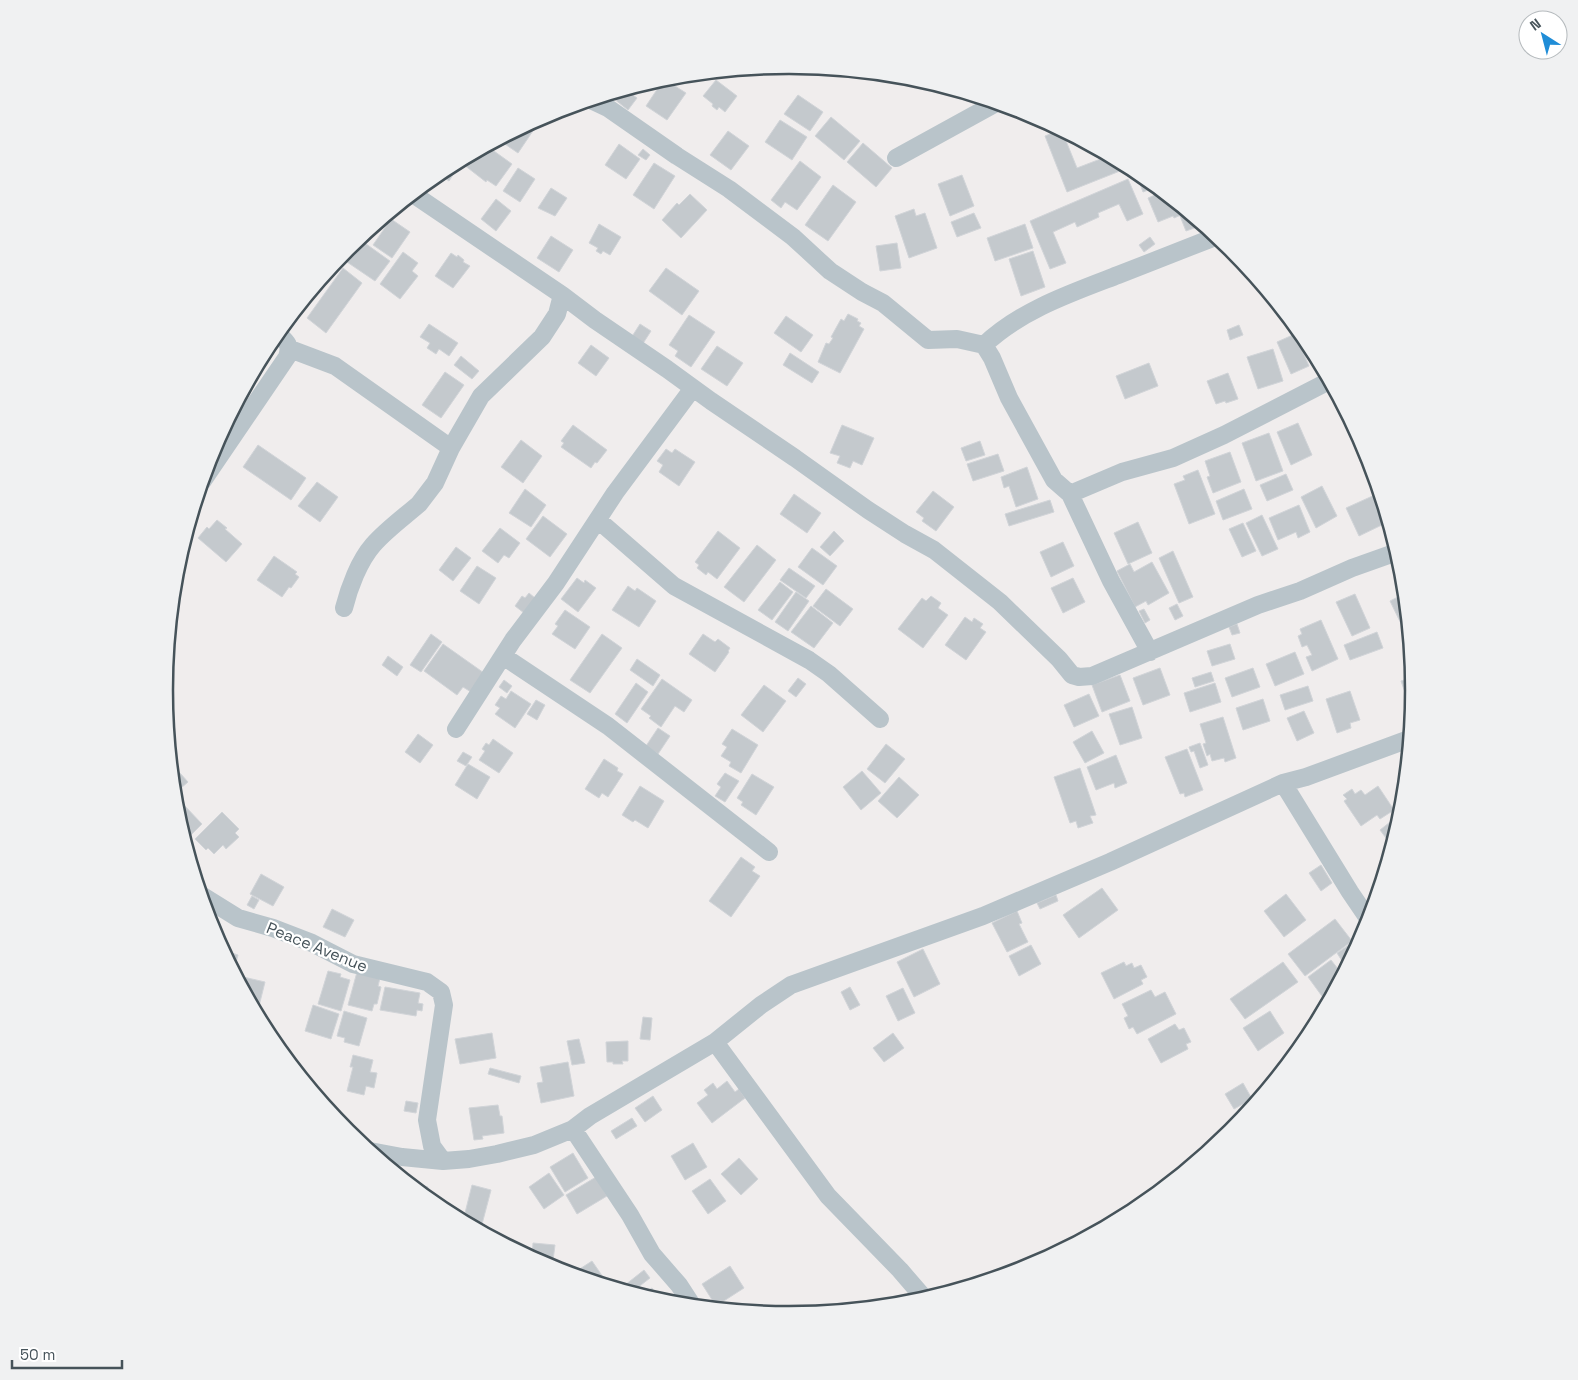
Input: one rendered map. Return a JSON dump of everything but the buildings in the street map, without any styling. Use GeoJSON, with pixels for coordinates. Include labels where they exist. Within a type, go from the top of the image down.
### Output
{"type":"FeatureCollection","features":[{"type":"Feature","properties":{"kind":"street"},"geometry":{"type":"LineString","coordinates":[[599,104],[729,189],[793,237],[830,271],[883,303],[928,340],[957,339],[984,345],[992,358],[1008,398],[1054,480],[1070,494],[1111,581],[1150,652]]}},
{"type":"Feature","properties":{"kind":"street"},"geometry":{"type":"LineString","coordinates":[[896,158],[989,107]]}},
{"type":"Feature","properties":{"kind":"street"},"geometry":{"type":"LineString","coordinates":[[420,197],[868,510],[934,550],[1005,607],[1059,659],[1072,675],[1079,678],[1092,676],[1258,605],[1300,592],[1352,568],[1389,555]]}},
{"type":"Feature","properties":{"kind":"street"},"geometry":{"type":"LineString","coordinates":[[984,345],[996,334],[1030,311],[1083,288],[1209,239]]}},
{"type":"Feature","properties":{"kind":"street"},"geometry":{"type":"LineString","coordinates":[[344,608],[349,588],[371,546],[419,504],[435,483],[451,448],[486,391],[542,337],[557,314],[562,295]]}},
{"type":"Feature","properties":{"kind":"street"},"geometry":{"type":"LineString","coordinates":[[218,458],[287,358],[290,349],[283,339]]}},
{"type":"Feature","properties":{"kind":"street"},"geometry":{"type":"LineString","coordinates":[[290,349],[335,366],[451,448]]}},
{"type":"Feature","properties":{"kind":"street"},"geometry":{"type":"LineString","coordinates":[[1070,494],[1122,472],[1173,458],[1224,435],[1323,383]]}},
{"type":"Feature","properties":{"kind":"street"},"geometry":{"type":"LineString","coordinates":[[456,729],[513,640],[556,583],[615,493],[693,388]]}},
{"type":"Feature","properties":{"kind":"street"},"geometry":{"type":"LineString","coordinates":[[598,520],[674,586],[808,660],[829,674],[880,719]]}},
{"type":"Feature","properties":{"kind":"street"},"geometry":{"type":"LineString","coordinates":[[503,656],[608,726],[768,852]]}},
{"type":"Feature","properties":{"kind":"street"},"geometry":{"type":"LineString","coordinates":[[384,1154],[443,1161],[469,1159],[534,1145],[573,1129],[597,1112],[715,1042],[761,1005],[790,985],[984,916],[1110,862],[1283,783],[1403,741]]}},
{"type":"Feature","properties":{"kind":"street"},"geometry":{"type":"LineString","coordinates":[[1283,783],[1364,912]]}},
{"type":"Feature","properties":{"kind":"street","name":"Peace Avenue"},"geometry":{"type":"LineString","coordinates":[[210,900],[238,918],[273,928],[353,964],[427,982],[441,992],[444,1004],[427,1120],[432,1146],[443,1161]]}},
{"type":"Feature","properties":{"kind":"street"},"geometry":{"type":"LineString","coordinates":[[715,1042],[828,1196],[918,1292]]}},
{"type":"Feature","properties":{"kind":"street"},"geometry":{"type":"LineString","coordinates":[[573,1129],[630,1215],[652,1254],[686,1297]]}}]}
